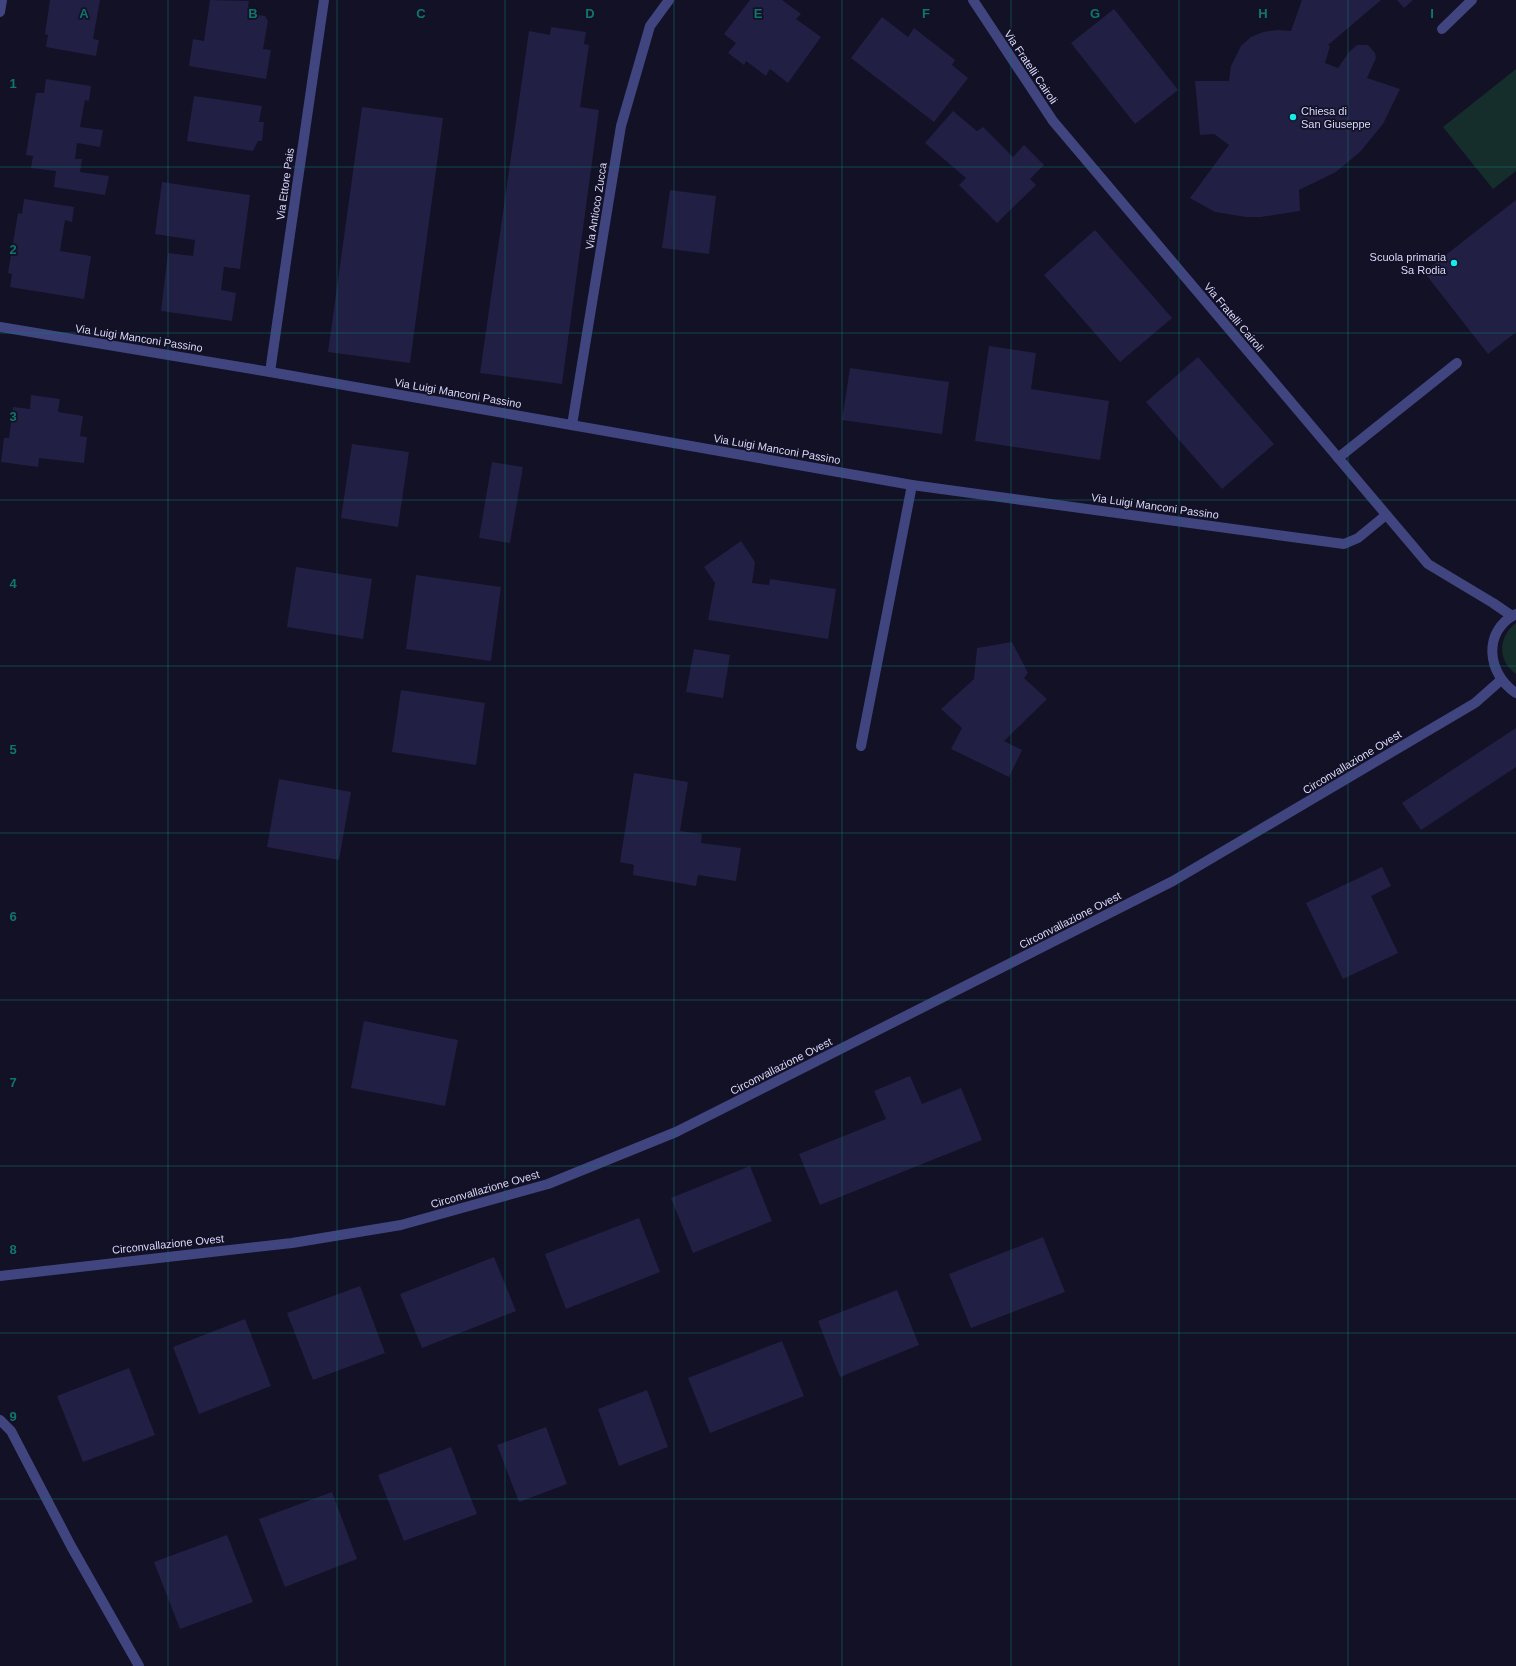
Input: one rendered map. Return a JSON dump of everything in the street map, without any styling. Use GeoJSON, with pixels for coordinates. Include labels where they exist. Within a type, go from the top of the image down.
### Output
{"type":"FeatureCollection","features":[{"type":"Feature","properties":{"kind":"street"},"geometry":{"type":"LineString","coordinates":[[0,12],[2,0]]}},
{"type":"Feature","properties":{"kind":"street","name":"Via Ettore Pais"},"geometry":{"type":"LineString","coordinates":[[270,372],[324,0]]}},
{"type":"Feature","properties":{"kind":"street","name":"Via Antioco Zucca"},"geometry":{"type":"LineString","coordinates":[[572,425],[621,126],[650,26],[669,0]]}},
{"type":"Feature","properties":{"kind":"street","name":"Via Fratelli Cairoli"},"geometry":{"type":"LineString","coordinates":[[973,0],[1053,120],[1428,564],[1514,615]]}},
{"type":"Feature","properties":{"kind":"street"},"geometry":{"type":"LineString","coordinates":[[1442,29],[1472,0]]}},
{"type":"Feature","properties":{"kind":"street","name":"Via Luigi Manconi Passino"},"geometry":{"type":"LineString","coordinates":[[0,327],[270,372],[912,485],[1344,544],[1358,538],[1386,514]]}},
{"type":"Feature","properties":{"kind":"street"},"geometry":{"type":"LineString","coordinates":[[1338,458],[1458,364]]}},
{"type":"Feature","properties":{"kind":"street"},"geometry":{"type":"LineString","coordinates":[[862,746],[912,485]]}},
{"type":"Feature","properties":{"kind":"street"},"geometry":{"type":"LineString","coordinates":[[1514,615],[1498,631],[1492,651],[1492,661],[1501,680],[1516,693]]}},
{"type":"Feature","properties":{"kind":"street","name":"Circonvallazione Ovest"},"geometry":{"type":"LineString","coordinates":[[0,1276],[292,1243],[401,1225],[548,1184],[676,1132],[1173,881],[1475,703],[1501,680]]}},
{"type":"Feature","properties":{"kind":"street"},"geometry":{"type":"LineString","coordinates":[[0,1420],[11,1431],[71,1546],[139,1666]]}},
{"type":"Feature","properties":{"kind":"green space"},"geometry":{"type":"Polygon","coordinates":[[[1516,69],[1516,171],[1493,189],[1443,127],[1516,69]]]}},
{"type":"Feature","properties":{"kind":"green space"},"geometry":{"type":"Polygon","coordinates":[[[1516,623],[1516,674],[1505,662],[1502,648],[1506,635],[1510,628],[1516,623]]]}},
{"type":"Feature","properties":{"kind":"building"},"geometry":{"type":"Polygon","coordinates":[[[50,0],[100,0],[93,39],[99,40],[96,56],[46,47],[48,35],[45,34],[50,0]]]}},
{"type":"Feature","properties":{"kind":"building"},"geometry":{"type":"Polygon","coordinates":[[[210,0],[249,1],[248,7],[254,8],[253,14],[265,16],[268,21],[263,49],[271,50],[266,79],[189,66],[193,39],[204,41],[210,0]]]}},
{"type":"Feature","properties":{"kind":"building"},"geometry":{"type":"Polygon","coordinates":[[[750,0],[782,0],[801,14],[796,19],[821,37],[788,83],[770,69],[766,76],[746,61],[744,65],[728,53],[736,43],[724,34],[750,0]]]}},
{"type":"Feature","properties":{"kind":"building","name":"Chiesa di San Giuseppe"},"geometry":{"type":"Polygon","coordinates":[[[1302,0],[1381,0],[1328,45],[1330,46],[1325,63],[1338,68],[1349,52],[1357,45],[1368,45],[1375,53],[1376,58],[1367,78],[1400,89],[1383,124],[1360,152],[1336,172],[1299,190],[1300,211],[1261,217],[1246,217],[1215,212],[1190,198],[1229,145],[1214,134],[1200,135],[1195,81],[1229,81],[1231,66],[1241,46],[1251,37],[1263,32],[1278,30],[1291,31],[1302,0]]]}},
{"type":"Feature","properties":{"kind":"building"},"geometry":{"type":"Polygon","coordinates":[[[1397,0],[1413,0],[1404,8],[1397,0]]]}},
{"type":"Feature","properties":{"kind":"building"},"geometry":{"type":"Polygon","coordinates":[[[1114,9],[1178,90],[1135,124],[1071,43],[1114,9]]]}},
{"type":"Feature","properties":{"kind":"building"},"geometry":{"type":"Polygon","coordinates":[[[882,17],[908,37],[914,28],[955,60],[952,65],[968,78],[934,122],[851,58],[882,17]]]}},
{"type":"Feature","properties":{"kind":"building"},"geometry":{"type":"Polygon","coordinates":[[[551,27],[586,32],[584,44],[589,45],[580,107],[599,110],[562,384],[480,373],[529,31],[550,35],[551,27]]]}},
{"type":"Feature","properties":{"kind":"building"},"geometry":{"type":"Polygon","coordinates":[[[46,79],[91,86],[89,101],[85,100],[80,127],[103,130],[100,147],[77,143],[75,159],[82,159],[80,172],[109,176],[105,195],[54,187],[56,171],[31,168],[33,156],[26,155],[36,93],[44,93],[46,79]]]}},
{"type":"Feature","properties":{"kind":"building"},"geometry":{"type":"Polygon","coordinates":[[[194,96],[262,106],[259,122],[264,122],[262,141],[258,141],[253,151],[187,141],[194,96]]]}},
{"type":"Feature","properties":{"kind":"building"},"geometry":{"type":"Polygon","coordinates":[[[362,107],[443,118],[410,363],[328,352],[362,107]]]}},
{"type":"Feature","properties":{"kind":"building"},"geometry":{"type":"Polygon","coordinates":[[[953,111],[977,131],[983,127],[1013,157],[1024,145],[1044,165],[1030,179],[1036,185],[997,223],[959,185],[966,178],[925,143],[953,111]]]}},
{"type":"Feature","properties":{"kind":"building"},"geometry":{"type":"Polygon","coordinates":[[[162,182],[250,195],[240,269],[224,267],[221,290],[236,293],[232,321],[161,311],[168,253],[193,256],[195,240],[155,234],[162,182]]]}},
{"type":"Feature","properties":{"kind":"building"},"geometry":{"type":"Polygon","coordinates":[[[670,190],[716,196],[709,254],[662,248],[670,190]]]}},
{"type":"Feature","properties":{"kind":"building"},"geometry":{"type":"Polygon","coordinates":[[[24,199],[74,207],[72,222],[65,220],[60,251],[91,256],[84,299],[10,287],[12,274],[8,273],[18,213],[22,214],[24,199]]]}},
{"type":"Feature","properties":{"kind":"building"},"geometry":{"type":"Polygon","coordinates":[[[1516,200],[1516,332],[1488,354],[1424,272],[1516,200]]]}},
{"type":"Feature","properties":{"kind":"building"},"geometry":{"type":"Polygon","coordinates":[[[1095,230],[1172,318],[1120,362],[1044,275],[1095,230]]]}},
{"type":"Feature","properties":{"kind":"building"},"geometry":{"type":"Polygon","coordinates":[[[989,346],[1036,353],[1031,389],[1109,401],[1100,460],[975,441],[989,346]]]}},
{"type":"Feature","properties":{"kind":"building"},"geometry":{"type":"Polygon","coordinates":[[[1198,357],[1274,444],[1222,489],[1146,402],[1198,357]]]}},
{"type":"Feature","properties":{"kind":"building"},"geometry":{"type":"Polygon","coordinates":[[[850,368],[949,382],[942,434],[842,420],[850,368]]]}},
{"type":"Feature","properties":{"kind":"building"},"geometry":{"type":"Polygon","coordinates":[[[31,395],[60,399],[58,412],[83,416],[80,436],[87,437],[84,463],[39,458],[38,467],[1,462],[4,438],[9,438],[13,407],[30,409],[31,395]]]}},
{"type":"Feature","properties":{"kind":"building"},"geometry":{"type":"Polygon","coordinates":[[[352,444],[409,452],[398,527],[341,518],[352,444]]]}},
{"type":"Feature","properties":{"kind":"building"},"geometry":{"type":"Polygon","coordinates":[[[492,462],[523,467],[510,543],[479,538],[492,462]]]}},
{"type":"Feature","properties":{"kind":"building"},"geometry":{"type":"Polygon","coordinates":[[[741,541],[755,562],[752,583],[769,585],[770,579],[836,589],[828,639],[708,620],[715,583],[704,567],[741,541]]]}},
{"type":"Feature","properties":{"kind":"building"},"geometry":{"type":"Polygon","coordinates":[[[296,567],[372,579],[363,639],[287,627],[296,567]]]}},
{"type":"Feature","properties":{"kind":"building"},"geometry":{"type":"Polygon","coordinates":[[[416,575],[501,587],[491,661],[406,649],[416,575]]]}},
{"type":"Feature","properties":{"kind":"building"},"geometry":{"type":"Polygon","coordinates":[[[1012,642],[1028,673],[1024,678],[1047,699],[1004,741],[1022,750],[1009,777],[951,749],[962,728],[941,709],[974,679],[977,648],[1012,642]]]}},
{"type":"Feature","properties":{"kind":"building"},"geometry":{"type":"Polygon","coordinates":[[[694,649],[730,655],[723,698],[686,692],[694,649]]]}},
{"type":"Feature","properties":{"kind":"building"},"geometry":{"type":"Polygon","coordinates":[[[401,690],[485,703],[476,765],[392,752],[401,690]]]}},
{"type":"Feature","properties":{"kind":"building"},"geometry":{"type":"Polygon","coordinates":[[[1516,728],[1516,767],[1421,830],[1402,803],[1516,728]]]}},
{"type":"Feature","properties":{"kind":"building"},"geometry":{"type":"Polygon","coordinates":[[[634,773],[688,782],[680,831],[702,834],[701,843],[741,848],[736,881],[698,875],[696,886],[633,875],[634,865],[620,862],[634,773]]]}},
{"type":"Feature","properties":{"kind":"building"},"geometry":{"type":"Polygon","coordinates":[[[279,779],[351,792],[339,860],[267,847],[279,779]]]}},
{"type":"Feature","properties":{"kind":"building"},"geometry":{"type":"Polygon","coordinates":[[[1382,867],[1391,886],[1371,896],[1398,953],[1343,979],[1306,903],[1382,867]]]}},
{"type":"Feature","properties":{"kind":"building"},"geometry":{"type":"Polygon","coordinates":[[[364,1021],[458,1040],[445,1106],[351,1088],[364,1021]]]}},
{"type":"Feature","properties":{"kind":"building"},"geometry":{"type":"Polygon","coordinates":[[[910,1076],[922,1104],[961,1088],[982,1140],[820,1205],[799,1154],[886,1119],[874,1091],[910,1076]]]}},
{"type":"Feature","properties":{"kind":"building"},"geometry":{"type":"Polygon","coordinates":[[[750,1166],[772,1221],[693,1253],[671,1198],[750,1166]]]}},
{"type":"Feature","properties":{"kind":"building"},"geometry":{"type":"Polygon","coordinates":[[[639,1218],[660,1272],[566,1309],[545,1254],[639,1218]]]}},
{"type":"Feature","properties":{"kind":"building"},"geometry":{"type":"Polygon","coordinates":[[[1043,1237],[1065,1292],[971,1328],[949,1274],[1043,1237]]]}},
{"type":"Feature","properties":{"kind":"building"},"geometry":{"type":"Polygon","coordinates":[[[494,1257],[516,1311],[422,1348],[400,1294],[494,1257]]]}},
{"type":"Feature","properties":{"kind":"building"},"geometry":{"type":"Polygon","coordinates":[[[360,1286],[385,1353],[313,1380],[287,1313],[360,1286]]]}},
{"type":"Feature","properties":{"kind":"building"},"geometry":{"type":"Polygon","coordinates":[[[897,1290],[919,1345],[840,1377],[818,1321],[897,1290]]]}},
{"type":"Feature","properties":{"kind":"building"},"geometry":{"type":"Polygon","coordinates":[[[245,1319],[271,1386],[199,1414],[173,1347],[245,1319]]]}},
{"type":"Feature","properties":{"kind":"building"},"geometry":{"type":"Polygon","coordinates":[[[782,1341],[804,1396],[710,1433],[688,1378],[782,1341]]]}},
{"type":"Feature","properties":{"kind":"building"},"geometry":{"type":"Polygon","coordinates":[[[129,1368],[155,1435],[83,1462],[57,1396],[129,1368]]]}},
{"type":"Feature","properties":{"kind":"building"},"geometry":{"type":"Polygon","coordinates":[[[647,1390],[668,1447],[619,1466],[598,1409],[647,1390]]]}},
{"type":"Feature","properties":{"kind":"building"},"geometry":{"type":"Polygon","coordinates":[[[546,1427],[567,1484],[519,1502],[497,1445],[546,1427]]]}},
{"type":"Feature","properties":{"kind":"building"},"geometry":{"type":"Polygon","coordinates":[[[451,1447],[477,1514],[404,1541],[378,1475],[451,1447]]]}},
{"type":"Feature","properties":{"kind":"building"},"geometry":{"type":"Polygon","coordinates":[[[332,1492],[357,1559],[285,1587],[259,1519],[332,1492]]]}},
{"type":"Feature","properties":{"kind":"building"},"geometry":{"type":"Polygon","coordinates":[[[227,1535],[253,1602],[180,1629],[154,1562],[227,1535]]]}},
{"type":"Feature","properties":{"kind":"place","name":"Chiesa di San Giuseppe"},"geometry":{"type":"Point","coordinates":[1293,117]}},
{"type":"Feature","properties":{"kind":"place","name":"Scuola primaria Sa Rodia"},"geometry":{"type":"Point","coordinates":[1454,263]}}]}
